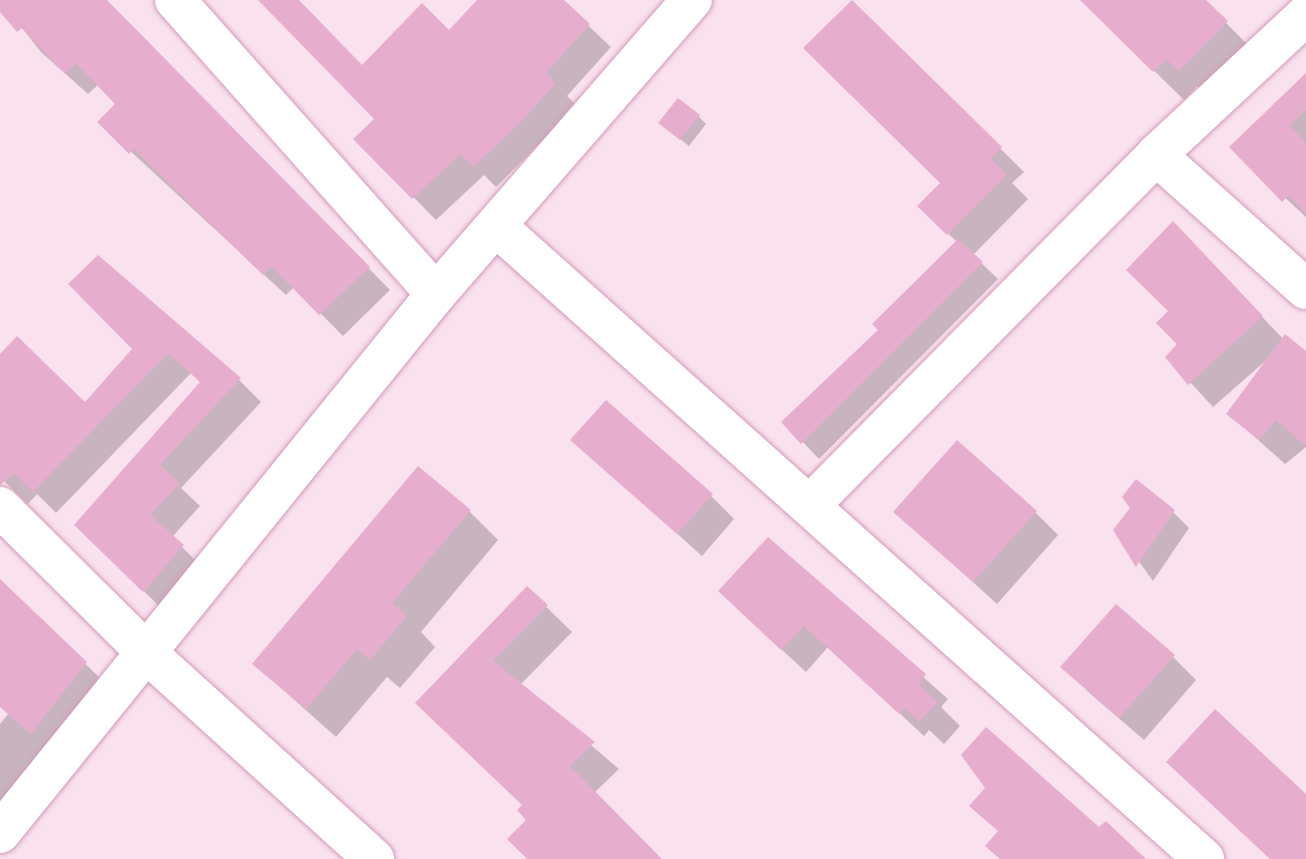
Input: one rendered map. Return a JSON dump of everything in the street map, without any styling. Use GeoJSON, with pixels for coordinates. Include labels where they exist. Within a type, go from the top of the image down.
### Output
{"type":"FeatureCollection","features":[{"type":"Feature","properties":{"kind":"street"},"geometry":{"type":"LineString","coordinates":[[175,0],[436,294]]}},
{"type":"Feature","properties":{"kind":"street"},"geometry":{"type":"LineString","coordinates":[[0,833],[149,655],[436,294],[681,4]]}},
{"type":"Feature","properties":{"kind":"street"},"geometry":{"type":"LineString","coordinates":[[811,504],[1156,155],[1306,15]]}},
{"type":"Feature","properties":{"kind":"street"},"geometry":{"type":"LineString","coordinates":[[1156,155],[1306,289]]}},
{"type":"Feature","properties":{"kind":"street"},"geometry":{"type":"LineString","coordinates":[[496,226],[811,504],[1204,859]]}},
{"type":"Feature","properties":{"kind":"street"},"geometry":{"type":"LineString","coordinates":[[0,507],[149,655],[374,859]]}},
{"type":"Feature","properties":{"kind":"building"},"geometry":{"type":"Polygon","coordinates":[[[0,0],[107,0],[370,267],[319,315],[271,266],[263,275],[134,149],[129,154],[97,122],[115,104],[76,63],[65,74],[22,28],[17,32],[0,12],[0,0]]]}},
{"type":"Feature","properties":{"kind":"building"},"geometry":{"type":"Polygon","coordinates":[[[258,0],[299,0],[362,65],[422,3],[449,30],[477,0],[564,0],[590,24],[546,73],[556,83],[517,126],[473,167],[461,154],[412,199],[353,139],[374,119],[258,0]]]}},
{"type":"Feature","properties":{"kind":"building"},"geometry":{"type":"Polygon","coordinates":[[[852,0],[1002,147],[991,159],[1007,175],[947,235],[917,206],[940,183],[803,48],[852,0]]]}},
{"type":"Feature","properties":{"kind":"building"},"geometry":{"type":"Polygon","coordinates":[[[1080,0],[1206,0],[1228,21],[1179,71],[1166,59],[1153,72],[1080,0]]]}},
{"type":"Feature","properties":{"kind":"building"},"geometry":{"type":"Polygon","coordinates":[[[1306,73],[1306,110],[1290,125],[1306,143],[1306,214],[1289,195],[1282,202],[1229,147],[1306,73]]]}},
{"type":"Feature","properties":{"kind":"building"},"geometry":{"type":"Polygon","coordinates":[[[678,98],[700,115],[680,140],[658,123],[678,98]]]}},
{"type":"Feature","properties":{"kind":"building"},"geometry":{"type":"Polygon","coordinates":[[[1173,221],[1263,316],[1188,385],[1165,357],[1177,344],[1156,323],[1168,311],[1126,270],[1173,221]]]}},
{"type":"Feature","properties":{"kind":"building"},"geometry":{"type":"Polygon","coordinates":[[[958,239],[983,262],[801,444],[781,422],[878,330],[872,324],[958,239]]]}},
{"type":"Feature","properties":{"kind":"building"},"geometry":{"type":"Polygon","coordinates":[[[98,255],[241,378],[160,465],[180,483],[150,515],[184,545],[143,592],[74,525],[200,382],[168,353],[33,492],[14,473],[0,485],[0,354],[17,336],[85,402],[132,349],[68,284],[98,255]]]}},
{"type":"Feature","properties":{"kind":"building"},"geometry":{"type":"Polygon","coordinates":[[[1285,334],[1306,351],[1306,446],[1276,420],[1259,440],[1226,414],[1285,334]]]}},
{"type":"Feature","properties":{"kind":"building"},"geometry":{"type":"Polygon","coordinates":[[[606,400],[713,494],[677,534],[570,440],[606,400]]]}},
{"type":"Feature","properties":{"kind":"building"},"geometry":{"type":"Polygon","coordinates":[[[957,440],[1037,511],[973,582],[893,512],[957,440]]]}},
{"type":"Feature","properties":{"kind":"building"},"geometry":{"type":"Polygon","coordinates":[[[418,466],[471,510],[392,603],[407,616],[370,660],[357,649],[306,709],[252,664],[418,466]]]}},
{"type":"Feature","properties":{"kind":"building"},"geometry":{"type":"Polygon","coordinates":[[[1136,479],[1175,510],[1136,567],[1113,530],[1130,508],[1122,497],[1136,479]]]}},
{"type":"Feature","properties":{"kind":"building"},"geometry":{"type":"Polygon","coordinates":[[[768,537],[926,674],[918,684],[938,702],[919,722],[905,708],[899,714],[804,626],[781,650],[718,591],[768,537]]]}},
{"type":"Feature","properties":{"kind":"building"},"geometry":{"type":"Polygon","coordinates":[[[0,579],[87,662],[31,734],[0,707],[0,579]]]}},
{"type":"Feature","properties":{"kind":"building"},"geometry":{"type":"Polygon","coordinates":[[[527,586],[548,605],[493,661],[595,742],[570,766],[662,859],[527,859],[507,839],[526,820],[517,810],[522,805],[415,703],[527,586]]]}},
{"type":"Feature","properties":{"kind":"building"},"geometry":{"type":"Polygon","coordinates":[[[1116,604],[1175,655],[1119,718],[1060,667],[1116,604]]]}},
{"type":"Feature","properties":{"kind":"building"},"geometry":{"type":"Polygon","coordinates":[[[1215,709],[1306,794],[1306,859],[1270,859],[1166,762],[1215,709]]]}},
{"type":"Feature","properties":{"kind":"building"},"geometry":{"type":"Polygon","coordinates":[[[986,727],[1099,827],[1106,821],[1146,859],[1000,859],[985,846],[998,831],[969,806],[985,788],[961,755],[986,727]]]}}]}
